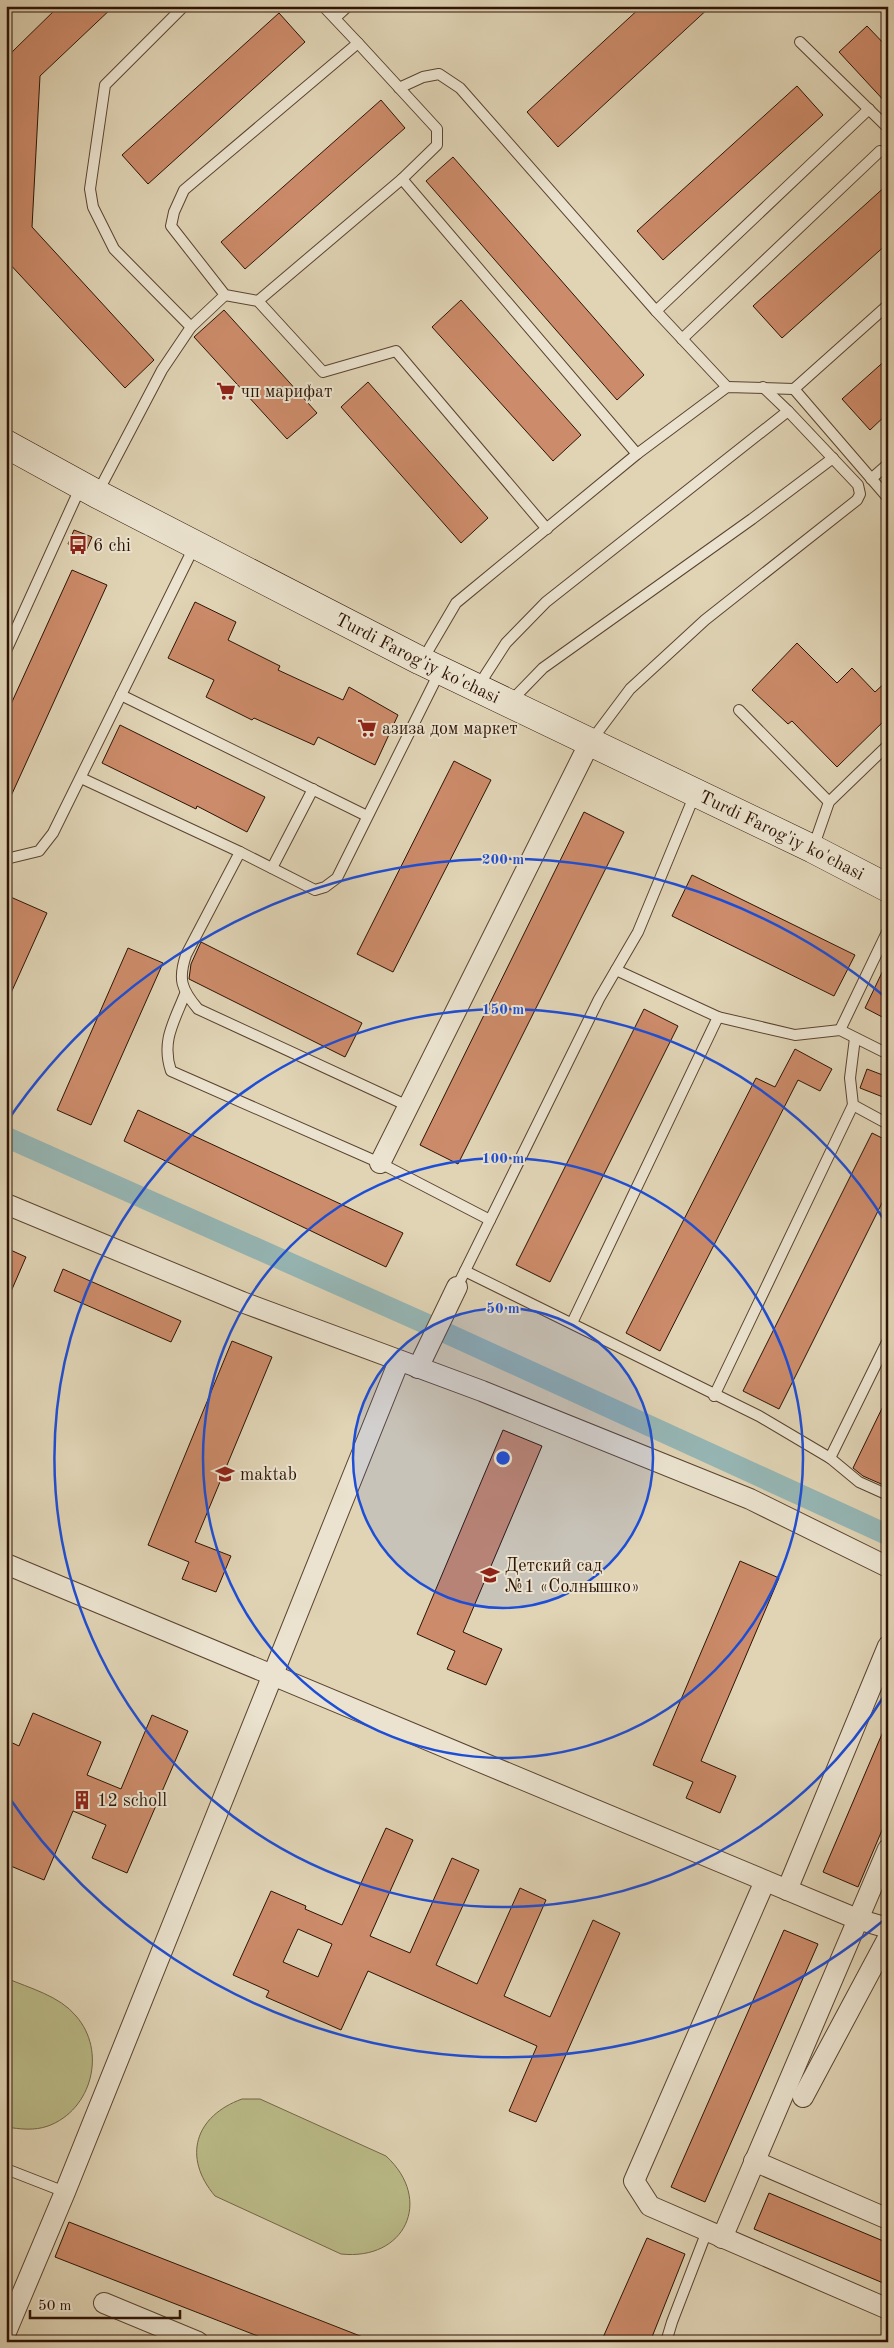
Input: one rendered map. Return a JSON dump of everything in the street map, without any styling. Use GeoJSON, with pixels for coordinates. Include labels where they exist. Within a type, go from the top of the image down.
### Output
{"type":"FeatureCollection","features":[{"type":"Feature","properties":{"kind":"street","name":"Turdi Farog'iy ko'chasi"},"geometry":{"type":"LineString","coordinates":[[6,444],[89,490],[431,666],[813,849],[888,888]]}},
{"type":"Feature","properties":{"kind":"street"},"geometry":{"type":"LineString","coordinates":[[380,1163],[590,742]]}},
{"type":"Feature","properties":{"kind":"street"},"geometry":{"type":"LineString","coordinates":[[6,1204],[242,1302],[418,1368],[750,1499],[888,1567]]}},
{"type":"Feature","properties":{"kind":"street"},"geometry":{"type":"LineString","coordinates":[[418,1368],[459,1282]]}},
{"type":"Feature","properties":{"kind":"street"},"geometry":{"type":"LineString","coordinates":[[6,2332],[65,2192],[399,1361]]}},
{"type":"Feature","properties":{"kind":"street"},"geometry":{"type":"LineString","coordinates":[[6,1564],[857,1919],[886,1926],[803,2097]]}},
{"type":"Feature","properties":{"kind":"street"},"geometry":{"type":"LineString","coordinates":[[787,1890],[888,1646]]}},
{"type":"Feature","properties":{"kind":"street"},"geometry":{"type":"LineString","coordinates":[[714,2234],[754,2161],[888,1849]]}},
{"type":"Feature","properties":{"kind":"street"},"geometry":{"type":"LineString","coordinates":[[765,1881],[634,2181],[650,2206],[888,2309]]}},
{"type":"Feature","properties":{"kind":"street"},"geometry":{"type":"LineString","coordinates":[[754,2161],[888,2219]]}},
{"type":"Feature","properties":{"kind":"street"},"geometry":{"type":"LineString","coordinates":[[104,2303],[198,2342]]}},
{"type":"Feature","properties":{"kind":"lane"},"geometry":{"type":"LineString","coordinates":[[184,6],[105,85],[90,189],[93,207],[114,249],[190,327]]}},
{"type":"Feature","properties":{"kind":"lane"},"geometry":{"type":"LineString","coordinates":[[258,301],[402,179],[437,145],[437,129],[323,6]]}},
{"type":"Feature","properties":{"kind":"lane"},"geometry":{"type":"LineString","coordinates":[[335,18],[348,6]]}},
{"type":"Feature","properties":{"kind":"lane"},"geometry":{"type":"LineString","coordinates":[[800,42],[888,128]]}},
{"type":"Feature","properties":{"kind":"lane"},"geometry":{"type":"LineString","coordinates":[[358,43],[184,190],[174,212],[171,226],[225,295],[258,301],[323,372],[396,351],[547,529]]}},
{"type":"Feature","properties":{"kind":"lane"},"geometry":{"type":"LineString","coordinates":[[399,88],[439,74],[460,88],[656,311],[727,387]]}},
{"type":"Feature","properties":{"kind":"lane"},"geometry":{"type":"LineString","coordinates":[[656,311],[869,109]]}},
{"type":"Feature","properties":{"kind":"lane"},"geometry":{"type":"LineString","coordinates":[[682,339],[880,151]]}},
{"type":"Feature","properties":{"kind":"lane"},"geometry":{"type":"LineString","coordinates":[[402,179],[638,454]]}},
{"type":"Feature","properties":{"kind":"lane"},"geometry":{"type":"LineString","coordinates":[[6,651],[89,490],[162,370],[190,327],[225,295]]}},
{"type":"Feature","properties":{"kind":"lane"},"geometry":{"type":"LineString","coordinates":[[80,778],[240,852],[316,890],[326,887],[337,878],[367,816],[456,604],[638,454],[727,387],[794,389],[888,304]]}},
{"type":"Feature","properties":{"kind":"lane"},"geometry":{"type":"LineString","coordinates":[[590,742],[630,689],[705,620],[857,500],[860,494],[858,485],[763,387]]}},
{"type":"Feature","properties":{"kind":"lane"},"geometry":{"type":"LineString","coordinates":[[794,389],[870,480],[888,498]]}},
{"type":"Feature","properties":{"kind":"lane"},"geometry":{"type":"LineString","coordinates":[[477,688],[506,643],[546,602],[788,411]]}},
{"type":"Feature","properties":{"kind":"lane"},"geometry":{"type":"LineString","coordinates":[[508,703],[543,668],[752,519],[833,458]]}},
{"type":"Feature","properties":{"kind":"lane"},"geometry":{"type":"LineString","coordinates":[[870,480],[888,464]]}},
{"type":"Feature","properties":{"kind":"lane"},"geometry":{"type":"LineString","coordinates":[[6,859],[39,851],[52,833],[195,544]]}},
{"type":"Feature","properties":{"kind":"lane"},"geometry":{"type":"LineString","coordinates":[[121,695],[367,816]]}},
{"type":"Feature","properties":{"kind":"lane"},"geometry":{"type":"LineString","coordinates":[[739,710],[829,802]]}},
{"type":"Feature","properties":{"kind":"lane"},"geometry":{"type":"LineString","coordinates":[[813,849],[829,802],[888,745]]}},
{"type":"Feature","properties":{"kind":"lane"},"geometry":{"type":"LineString","coordinates":[[272,868],[313,789]]}},
{"type":"Feature","properties":{"kind":"lane"},"geometry":{"type":"LineString","coordinates":[[696,793],[638,932],[599,999],[459,1282],[572,1323],[714,1396],[759,1416],[830,1458],[859,1482],[888,1495]]}},
{"type":"Feature","properties":{"kind":"lane"},"geometry":{"type":"LineString","coordinates":[[240,852],[186,955],[180,972],[185,994],[198,1008],[408,1106]]}},
{"type":"Feature","properties":{"kind":"lane"},"geometry":{"type":"LineString","coordinates":[[840,1030],[888,930]]}},
{"type":"Feature","properties":{"kind":"lane"},"geometry":{"type":"LineString","coordinates":[[616,970],[718,1017],[795,1035],[840,1030],[888,1054]]}},
{"type":"Feature","properties":{"kind":"lane"},"geometry":{"type":"LineString","coordinates":[[185,994],[168,1038],[167,1057],[171,1071],[380,1163],[490,1220]]}},
{"type":"Feature","properties":{"kind":"lane"},"geometry":{"type":"LineString","coordinates":[[572,1323],[718,1017]]}},
{"type":"Feature","properties":{"kind":"lane"},"geometry":{"type":"LineString","coordinates":[[714,1396],[853,1105],[850,1078],[855,1038]]}},
{"type":"Feature","properties":{"kind":"lane"},"geometry":{"type":"LineString","coordinates":[[853,1105],[888,1124]]}},
{"type":"Feature","properties":{"kind":"lane"},"geometry":{"type":"LineString","coordinates":[[830,1458],[888,1340]]}},
{"type":"Feature","properties":{"kind":"lane"},"geometry":{"type":"LineString","coordinates":[[6,2169],[65,2192]]}},
{"type":"Feature","properties":{"kind":"lane"},"geometry":{"type":"LineString","coordinates":[[666,2342],[672,2322],[714,2234]]}},
{"type":"Feature","properties":{"kind":"green space"},"geometry":{"type":"Polygon","coordinates":[[[6,1978],[44,1993],[62,2003],[76,2016],[86,2030],[91,2046],[90,2078],[84,2093],[75,2107],[63,2118],[43,2128],[6,2127],[6,1978]]]}},
{"type":"Feature","properties":{"kind":"green space"},"geometry":{"type":"Polygon","coordinates":[[[242,2099],[260,2099],[386,2156],[400,2173],[408,2191],[410,2208],[406,2224],[396,2238],[382,2248],[363,2254],[341,2254],[215,2196],[205,2181],[199,2167],[198,2139],[204,2127],[213,2116],[226,2106],[242,2099]]]}},
{"type":"Feature","properties":{"kind":"building"},"geometry":{"type":"Polygon","coordinates":[[[59,6],[114,6],[40,76],[32,227],[154,360],[125,388],[6,260],[6,60],[59,6]]]}},
{"type":"Feature","properties":{"kind":"building"},"geometry":{"type":"Polygon","coordinates":[[[642,6],[711,6],[558,147],[527,112],[642,6]]]}},
{"type":"Feature","properties":{"kind":"building"},"geometry":{"type":"Polygon","coordinates":[[[279,13],[305,42],[148,184],[122,155],[279,13]]]}},
{"type":"Feature","properties":{"kind":"building"},"geometry":{"type":"Polygon","coordinates":[[[867,26],[888,48],[888,105],[839,52],[867,26]]]}},
{"type":"Feature","properties":{"kind":"building"},"geometry":{"type":"Polygon","coordinates":[[[797,86],[823,115],[663,260],[637,231],[797,86]]]}},
{"type":"Feature","properties":{"kind":"building"},"geometry":{"type":"Polygon","coordinates":[[[381,100],[405,128],[245,269],[221,242],[381,100]]]}},
{"type":"Feature","properties":{"kind":"building"},"geometry":{"type":"Polygon","coordinates":[[[453,157],[644,375],[617,400],[426,181],[453,157]]]}},
{"type":"Feature","properties":{"kind":"building"},"geometry":{"type":"Polygon","coordinates":[[[888,184],[888,243],[782,338],[753,306],[888,184]]]}},
{"type":"Feature","properties":{"kind":"building"},"geometry":{"type":"Polygon","coordinates":[[[461,300],[581,435],[553,461],[432,327],[461,300]]]}},
{"type":"Feature","properties":{"kind":"building"},"geometry":{"type":"Polygon","coordinates":[[[224,310],[317,413],[287,439],[194,337],[224,310]]]}},
{"type":"Feature","properties":{"kind":"building"},"geometry":{"type":"Polygon","coordinates":[[[888,358],[888,413],[870,430],[842,399],[888,358]]]}},
{"type":"Feature","properties":{"kind":"building"},"geometry":{"type":"Polygon","coordinates":[[[368,382],[488,518],[461,543],[341,407],[368,382]]]}},
{"type":"Feature","properties":{"kind":"building"},"geometry":{"type":"Polygon","coordinates":[[[74,530],[92,537],[86,551],[68,544],[74,530]]]}},
{"type":"Feature","properties":{"kind":"building"},"geometry":{"type":"Polygon","coordinates":[[[72,570],[107,585],[6,807],[6,715],[72,570]]]}},
{"type":"Feature","properties":{"kind":"building"},"geometry":{"type":"Polygon","coordinates":[[[195,602],[236,622],[228,640],[280,666],[278,670],[343,700],[349,687],[398,715],[375,765],[318,737],[314,745],[254,718],[252,720],[206,697],[214,680],[168,658],[195,602]]]}},
{"type":"Feature","properties":{"kind":"building"},"geometry":{"type":"Polygon","coordinates":[[[797,643],[837,683],[852,668],[875,692],[888,680],[888,717],[837,767],[792,721],[788,724],[752,690],[797,643]]]}},
{"type":"Feature","properties":{"kind":"building"},"geometry":{"type":"Polygon","coordinates":[[[120,725],[265,797],[247,832],[197,806],[196,809],[102,763],[120,725]]]}},
{"type":"Feature","properties":{"kind":"building"},"geometry":{"type":"Polygon","coordinates":[[[454,761],[491,780],[393,972],[357,954],[454,761]]]}},
{"type":"Feature","properties":{"kind":"building"},"geometry":{"type":"Polygon","coordinates":[[[584,812],[624,832],[458,1164],[420,1145],[584,812]]]}},
{"type":"Feature","properties":{"kind":"building"},"geometry":{"type":"Polygon","coordinates":[[[692,875],[855,955],[834,996],[672,916],[692,875]]]}},
{"type":"Feature","properties":{"kind":"building"},"geometry":{"type":"Polygon","coordinates":[[[6,895],[47,913],[6,1004],[6,895]]]}},
{"type":"Feature","properties":{"kind":"building"},"geometry":{"type":"Polygon","coordinates":[[[201,942],[362,1023],[345,1057],[189,979],[191,964],[201,942]]]}},
{"type":"Feature","properties":{"kind":"building"},"geometry":{"type":"Polygon","coordinates":[[[128,948],[163,963],[91,1125],[57,1110],[128,948]]]}},
{"type":"Feature","properties":{"kind":"building"},"geometry":{"type":"Polygon","coordinates":[[[888,960],[888,1020],[865,1008],[888,960]]]}},
{"type":"Feature","properties":{"kind":"building"},"geometry":{"type":"Polygon","coordinates":[[[644,1009],[678,1026],[550,1282],[516,1265],[644,1009]]]}},
{"type":"Feature","properties":{"kind":"building"},"geometry":{"type":"Polygon","coordinates":[[[795,1049],[832,1069],[820,1091],[798,1080],[660,1351],[626,1333],[756,1078],[775,1087],[795,1049]]]}},
{"type":"Feature","properties":{"kind":"building"},"geometry":{"type":"Polygon","coordinates":[[[867,1069],[888,1077],[888,1099],[860,1088],[867,1069]]]}},
{"type":"Feature","properties":{"kind":"building"},"geometry":{"type":"Polygon","coordinates":[[[138,1110],[403,1233],[386,1267],[124,1141],[138,1110]]]}},
{"type":"Feature","properties":{"kind":"building"},"geometry":{"type":"Polygon","coordinates":[[[872,1133],[888,1141],[888,1191],[779,1409],[743,1391],[872,1133]]]}},
{"type":"Feature","properties":{"kind":"building"},"geometry":{"type":"Polygon","coordinates":[[[6,1248],[26,1257],[6,1303],[6,1248]]]}},
{"type":"Feature","properties":{"kind":"building"},"geometry":{"type":"Polygon","coordinates":[[[63,1269],[181,1321],[171,1342],[54,1291],[63,1269]]]}},
{"type":"Feature","properties":{"kind":"building"},"geometry":{"type":"Polygon","coordinates":[[[232,1341],[272,1357],[195,1542],[231,1556],[216,1592],[182,1579],[189,1562],[148,1545],[232,1341]]]}},
{"type":"Feature","properties":{"kind":"building"},"geometry":{"type":"Polygon","coordinates":[[[888,1396],[888,1487],[863,1476],[853,1468],[888,1396]]]}},
{"type":"Feature","properties":{"kind":"building"},"geometry":{"type":"Polygon","coordinates":[[[503,1430],[542,1446],[463,1632],[502,1649],[486,1685],[447,1669],[455,1651],[417,1634],[503,1430]]]}},
{"type":"Feature","properties":{"kind":"building"},"geometry":{"type":"Polygon","coordinates":[[[740,1561],[779,1578],[701,1761],[736,1776],[720,1813],[686,1798],[693,1782],[653,1765],[740,1561]]]}},
{"type":"Feature","properties":{"kind":"building","name":"12 scholl"},"geometry":{"type":"Polygon","coordinates":[[[33,1713],[101,1742],[87,1775],[121,1789],[152,1715],[188,1731],[127,1873],[92,1858],[106,1825],[73,1811],[44,1880],[6,1864],[6,1740],[19,1746],[33,1713]]]}},
{"type":"Feature","properties":{"kind":"building"},"geometry":{"type":"Polygon","coordinates":[[[888,1720],[888,1816],[858,1887],[823,1872],[888,1720]]]}},
{"type":"Feature","properties":{"kind":"building"},"geometry":{"type":"Polygon","coordinates":[[[386,1828],[413,1840],[370,1936],[410,1953],[452,1858],[479,1870],[436,1965],[477,1984],[520,1888],[546,1900],[504,1996],[550,2017],[593,1920],[620,1933],[536,2122],[509,2111],[537,2046],[368,1971],[341,2030],[266,1997],[269,1991],[233,1975],[271,1891],[306,1906],[305,1909],[342,1925],[386,1828]],[[298,1929],[283,1962],[318,1977],[332,1944],[298,1929]]]}},
{"type":"Feature","properties":{"kind":"building"},"geometry":{"type":"Polygon","coordinates":[[[784,1930],[818,1944],[705,2202],[671,2187],[784,1930]]]}},
{"type":"Feature","properties":{"kind":"building"},"geometry":{"type":"Polygon","coordinates":[[[769,2193],[888,2243],[888,2285],[754,2229],[769,2193]]]}},
{"type":"Feature","properties":{"kind":"building"},"geometry":{"type":"Polygon","coordinates":[[[69,2222],[373,2342],[273,2342],[55,2257],[69,2222]]]}},
{"type":"Feature","properties":{"kind":"building"},"geometry":{"type":"Polygon","coordinates":[[[647,2238],[685,2254],[650,2342],[601,2342],[647,2238]]]}},
{"type":"Feature","properties":{"kind":"waterway"},"geometry":{"type":"LineString","coordinates":[[6,1137],[422,1322],[888,1535]]}},
{"type":"Feature","properties":{"kind":"place","name":"чп марифат"},"geometry":{"type":"Point","coordinates":[226,391]}},
{"type":"Feature","properties":{"kind":"place","name":"6 chi"},"geometry":{"type":"Point","coordinates":[78,545]}},
{"type":"Feature","properties":{"kind":"place","name":"азиза дом маркет"},"geometry":{"type":"Point","coordinates":[367,728]}},
{"type":"Feature","properties":{"kind":"place","name":"maktab"},"geometry":{"type":"Point","coordinates":[225,1474]}},
{"type":"Feature","properties":{"kind":"place","name":"Детский сад №1 «Солнышко»"},"geometry":{"type":"Point","coordinates":[490,1575]}},
{"type":"Feature","properties":{"kind":"place","name":"12 scholl"},"geometry":{"type":"Point","coordinates":[82,1800]}}]}
